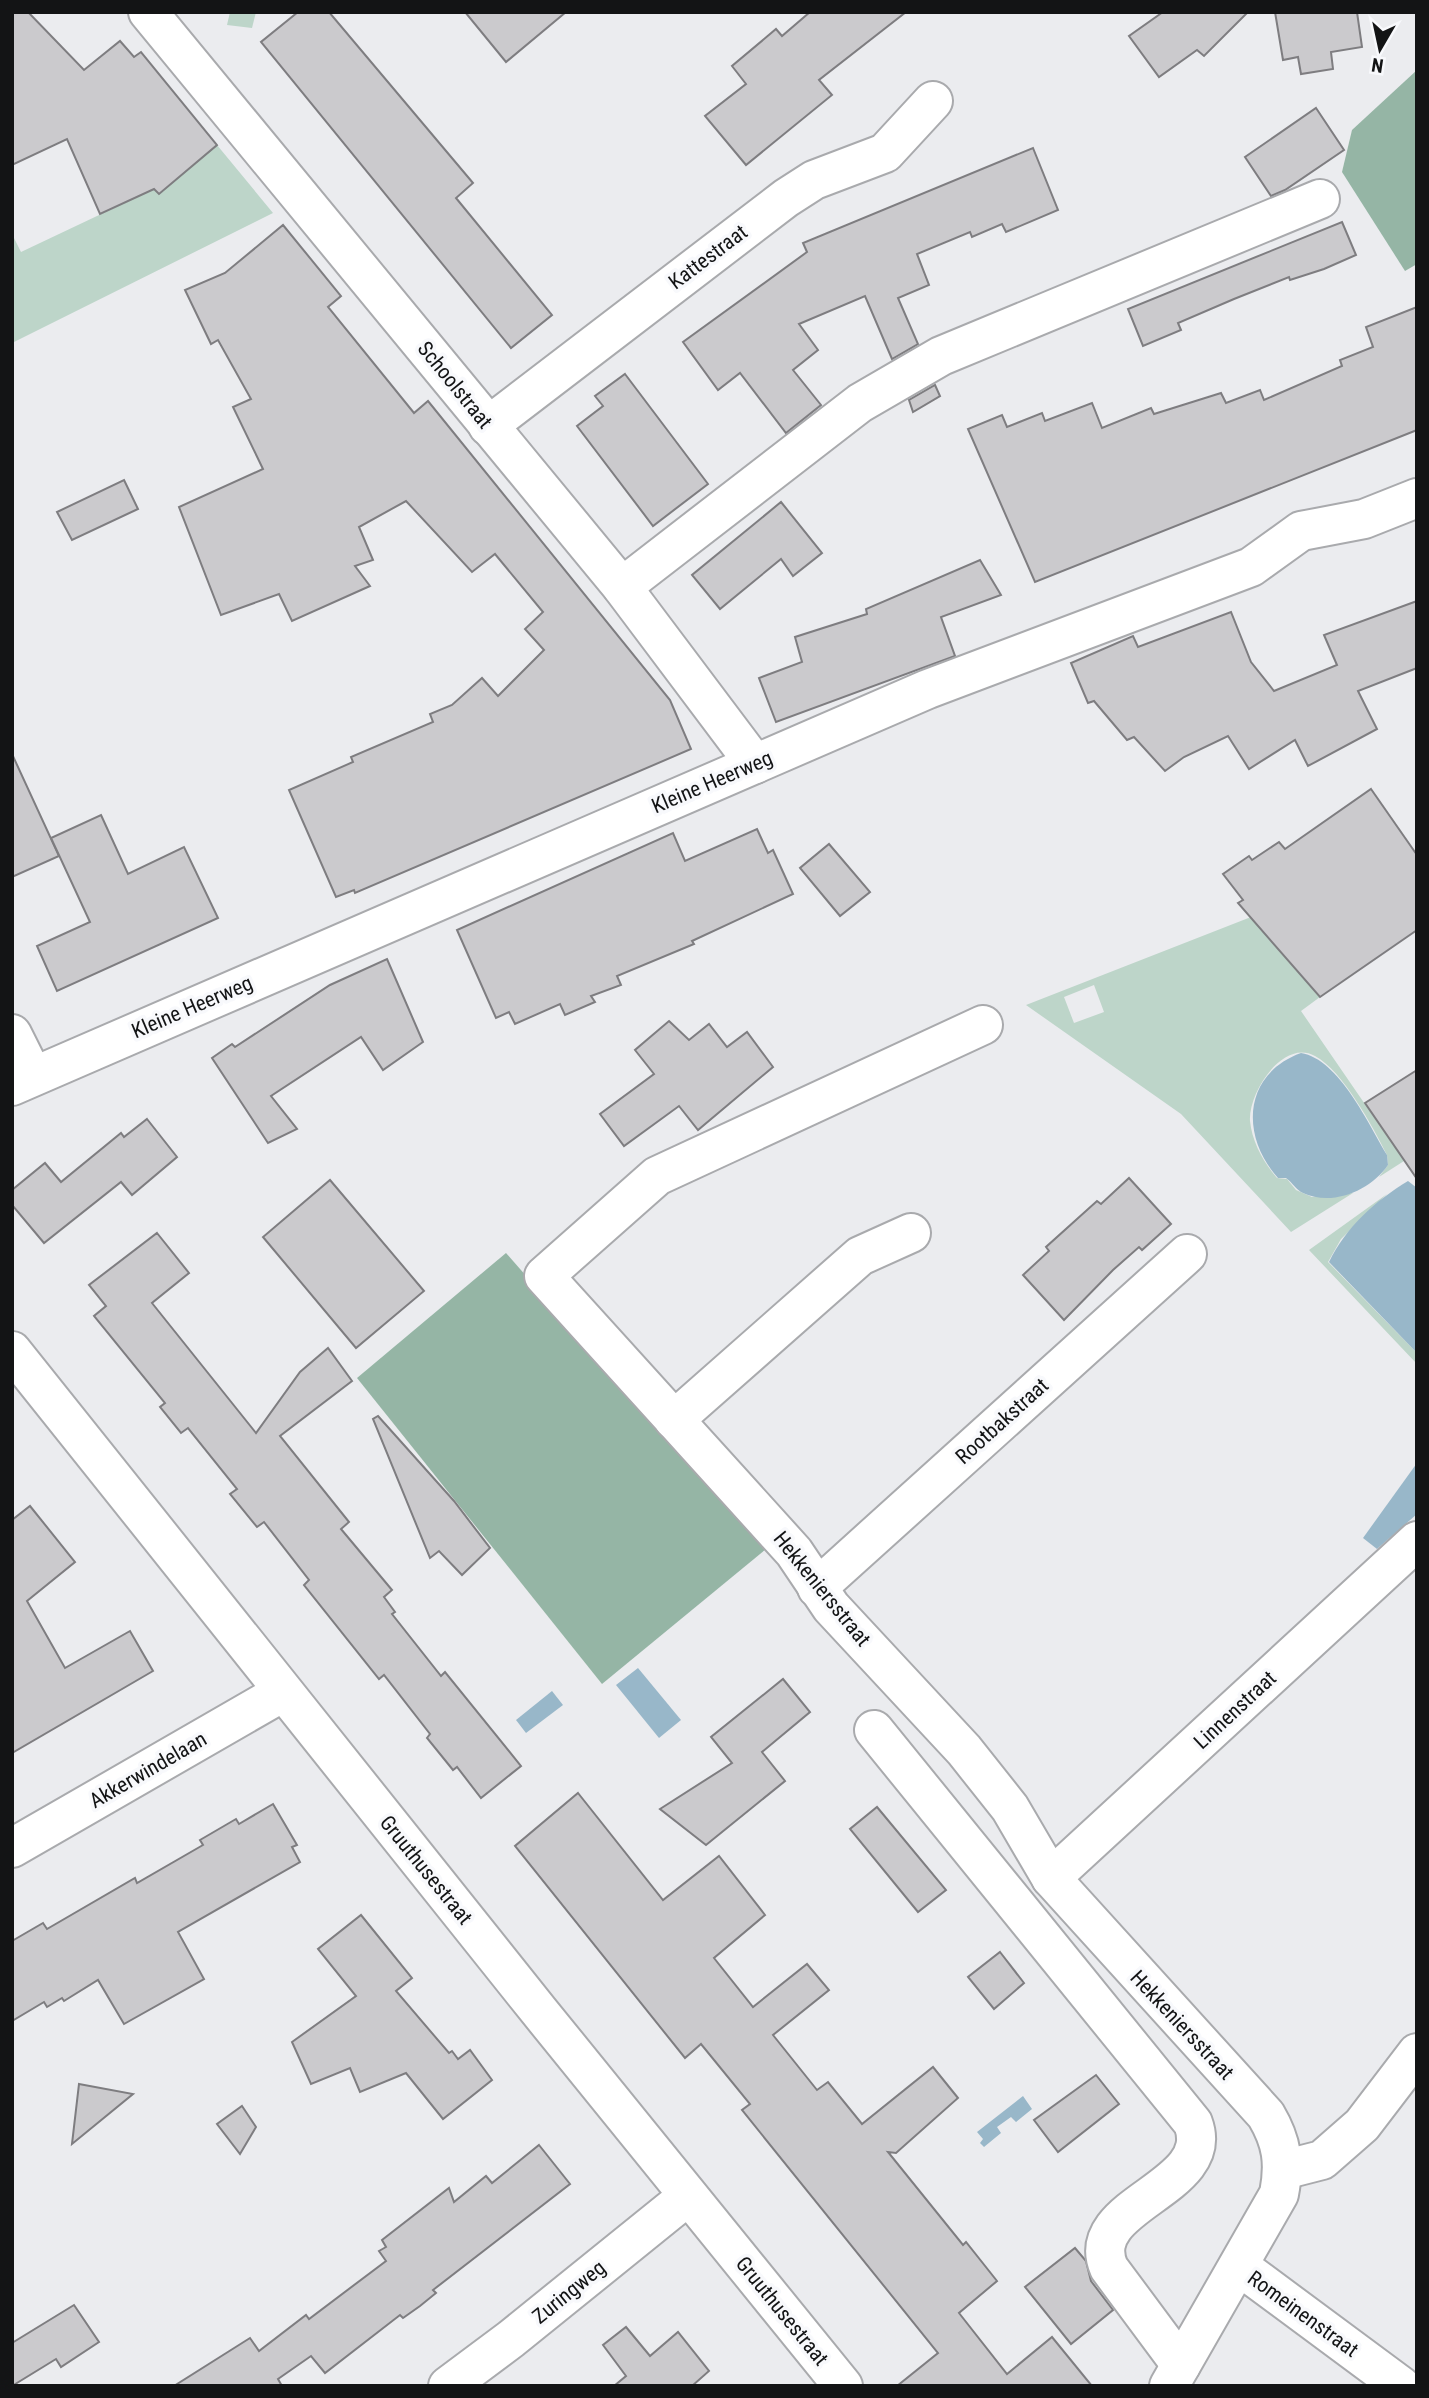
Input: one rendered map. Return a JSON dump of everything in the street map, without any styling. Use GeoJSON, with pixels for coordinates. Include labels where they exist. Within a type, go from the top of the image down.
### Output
{"type":"FeatureCollection","features":[{"type":"Feature","properties":{"kind":"street","name":"Schoolstraat"},"geometry":{"type":"LineString","coordinates":[[166,18],[488,426],[622,587],[755,764]]}},
{"type":"Feature","properties":{"kind":"street","name":"Kattestraat"},"geometry":{"type":"LineString","coordinates":[[488,426],[786,198],[814,180],[885,153],[933,101]]}},
{"type":"Feature","properties":{"kind":"street"},"geometry":{"type":"LineString","coordinates":[[622,587],[860,403],[941,356],[1320,199]]}},
{"type":"Feature","properties":{"kind":"street","name":"Kleine Heerweg"},"geometry":{"type":"LineString","coordinates":[[22,1081],[928,689],[1251,567],[1301,531],[1364,519],[1417,498]]}},
{"type":"Feature","properties":{"kind":"street","name":"Hekkeniersstraat"},"geometry":{"type":"LineString","coordinates":[[983,1025],[657,1176],[544,1276],[794,1552],[817,1588],[964,1750],[1010,1808],[1051,1878],[1266,2115],[1277,2134],[1283,2170],[1279,2194],[1175,2375]]}},
{"type":"Feature","properties":{"kind":"street"},"geometry":{"type":"LineString","coordinates":[[12,1034],[22,1081]]}},
{"type":"Feature","properties":{"kind":"street"},"geometry":{"type":"LineString","coordinates":[[674,1420],[860,1256],[911,1233]]}},
{"type":"Feature","properties":{"kind":"street","name":"Rootbakstraat"},"geometry":{"type":"LineString","coordinates":[[817,1588],[1187,1254]]}},
{"type":"Feature","properties":{"kind":"street","name":"Gruuthusestraat"},"geometry":{"type":"LineString","coordinates":[[12,1351],[283,1692],[843,2386]]}},
{"type":"Feature","properties":{"kind":"street","name":"Linnenstraat"},"geometry":{"type":"LineString","coordinates":[[1051,1878],[1417,1541]]}},
{"type":"Feature","properties":{"kind":"street","name":"Akkerwindelaan"},"geometry":{"type":"LineString","coordinates":[[12,1848],[283,1692]]}},
{"type":"Feature","properties":{"kind":"street"},"geometry":{"type":"LineString","coordinates":[[874,1730],[1193,2123],[1196,2144],[1189,2163],[1113,2228],[1104,2250],[1109,2268],[1175,2375]]}},
{"type":"Feature","properties":{"kind":"street"},"geometry":{"type":"LineString","coordinates":[[1283,2170],[1322,2160],[1342,2143],[1362,2125],[1417,2053]]}},
{"type":"Feature","properties":{"kind":"street","name":"Zuringweg"},"geometry":{"type":"LineString","coordinates":[[448,2386],[511,2339],[688,2196]]}},
{"type":"Feature","properties":{"kind":"street","name":"Romeinenstraat"},"geometry":{"type":"LineString","coordinates":[[1238,2266],[1401,2386]]}},
{"type":"Feature","properties":{"kind":"green space"},"geometry":{"type":"Polygon","coordinates":[[[230,12],[256,12],[252,28],[227,25],[230,12]]]}},
{"type":"Feature","properties":{"kind":"green space"},"geometry":{"type":"Polygon","coordinates":[[[1417,70],[1417,264],[1405,271],[1342,172],[1352,130],[1417,70]]]}},
{"type":"Feature","properties":{"kind":"green space"},"geometry":{"type":"Polygon","coordinates":[[[217,145],[273,213],[12,343],[12,234],[21,252],[154,189],[159,193],[217,145]]]}},
{"type":"Feature","properties":{"kind":"green space"},"geometry":{"type":"Polygon","coordinates":[[[1251,917],[1320,997],[1301,1011],[1404,1161],[1379,1177],[1388,1165],[1387,1155],[1356,1101],[1336,1074],[1326,1063],[1303,1052],[1280,1061],[1261,1083],[1251,1109],[1251,1129],[1263,1159],[1277,1178],[1287,1179],[1296,1190],[1312,1197],[1353,1193],[1291,1232],[1181,1114],[1026,1005],[1251,917]],[[1094,985],[1064,997],[1074,1023],[1104,1012],[1094,985]]]}},
{"type":"Feature","properties":{"kind":"green space"},"geometry":{"type":"Polygon","coordinates":[[[1387,1194],[1341,1239],[1328,1262],[1417,1353],[1417,1364],[1309,1250],[1387,1194]]]}},
{"type":"Feature","properties":{"kind":"green space"},"geometry":{"type":"Polygon","coordinates":[[[506,1253],[766,1549],[602,1684],[357,1378],[506,1253]]]}},
{"type":"Feature","properties":{"kind":"water"},"geometry":{"type":"Polygon","coordinates":[[[1301,1053],[1328,1067],[1340,1080],[1352,1095],[1387,1155],[1388,1165],[1381,1174],[1362,1189],[1350,1194],[1327,1198],[1301,1192],[1286,1178],[1278,1178],[1257,1144],[1253,1126],[1258,1091],[1268,1075],[1282,1063],[1301,1053]]]}},
{"type":"Feature","properties":{"kind":"water"},"geometry":{"type":"Polygon","coordinates":[[[1408,1181],[1417,1188],[1417,1353],[1329,1262],[1344,1237],[1362,1216],[1408,1181]]]}},
{"type":"Feature","properties":{"kind":"water"},"geometry":{"type":"Polygon","coordinates":[[[1417,1463],[1417,1514],[1377,1549],[1363,1538],[1417,1463]]]}},
{"type":"Feature","properties":{"kind":"water"},"geometry":{"type":"Polygon","coordinates":[[[638,1668],[681,1720],[659,1738],[616,1685],[638,1668]]]}},
{"type":"Feature","properties":{"kind":"water"},"geometry":{"type":"Polygon","coordinates":[[[552,1691],[563,1705],[526,1733],[516,1720],[552,1691]]]}},
{"type":"Feature","properties":{"kind":"water"},"geometry":{"type":"Polygon","coordinates":[[[1023,2096],[1032,2109],[1016,2122],[1011,2117],[997,2127],[1001,2133],[984,2147],[980,2143],[983,2139],[977,2132],[1023,2096]]]}},
{"type":"Feature","properties":{"kind":"building"},"geometry":{"type":"Polygon","coordinates":[[[12,12],[28,12],[84,70],[120,41],[134,57],[141,52],[217,145],[159,194],[154,189],[100,214],[67,139],[12,165],[12,12]]]}},
{"type":"Feature","properties":{"kind":"building"},"geometry":{"type":"Polygon","coordinates":[[[298,12],[329,12],[473,183],[456,198],[552,315],[511,348],[261,42],[298,12]]]}},
{"type":"Feature","properties":{"kind":"building"},"geometry":{"type":"Polygon","coordinates":[[[465,12],[566,12],[506,62],[465,12]]]}},
{"type":"Feature","properties":{"kind":"building"},"geometry":{"type":"Polygon","coordinates":[[[810,12],[906,12],[819,80],[832,95],[746,165],[705,116],[746,84],[732,66],[776,29],[782,36],[810,12]]]}},
{"type":"Feature","properties":{"kind":"building"},"geometry":{"type":"Polygon","coordinates":[[[1163,12],[1248,12],[1204,56],[1197,50],[1159,77],[1129,36],[1163,12]]]}},
{"type":"Feature","properties":{"kind":"building"},"geometry":{"type":"Polygon","coordinates":[[[1275,12],[1357,12],[1362,47],[1331,52],[1333,69],[1301,74],[1298,57],[1283,60],[1275,12]]]}},
{"type":"Feature","properties":{"kind":"building"},"geometry":{"type":"Polygon","coordinates":[[[1316,108],[1344,150],[1285,190],[1271,196],[1245,157],[1316,108]]]}},
{"type":"Feature","properties":{"kind":"building"},"geometry":{"type":"Polygon","coordinates":[[[1033,148],[1058,210],[1006,232],[1002,224],[972,237],[970,232],[917,254],[929,285],[898,298],[918,344],[892,359],[865,296],[799,324],[818,350],[793,370],[821,405],[786,433],[740,373],[718,390],[683,342],[807,252],[803,243],[1033,148]]]}},
{"type":"Feature","properties":{"kind":"building"},"geometry":{"type":"Polygon","coordinates":[[[1342,222],[1356,255],[1324,269],[1290,280],[1289,277],[1234,299],[1178,323],[1181,330],[1143,346],[1128,309],[1342,222]]]}},
{"type":"Feature","properties":{"kind":"building"},"geometry":{"type":"Polygon","coordinates":[[[283,225],[341,296],[328,307],[414,413],[428,401],[670,700],[691,749],[355,893],[354,890],[336,897],[289,790],[353,762],[351,757],[433,722],[430,714],[452,705],[482,678],[498,696],[544,650],[525,629],[543,612],[495,554],[472,572],[406,501],[359,527],[373,560],[355,566],[370,586],[292,621],[279,594],[221,615],[179,507],[263,469],[233,407],[251,399],[218,340],[211,344],[185,290],[225,273],[283,225]]]}},
{"type":"Feature","properties":{"kind":"building"},"geometry":{"type":"Polygon","coordinates":[[[1417,307],[1417,430],[1035,582],[968,429],[1002,415],[1007,427],[1042,413],[1045,421],[1092,403],[1102,428],[1151,408],[1154,414],[1221,393],[1226,403],[1260,390],[1264,400],[1342,366],[1340,360],[1373,347],[1366,327],[1417,307]]]}},
{"type":"Feature","properties":{"kind":"building"},"geometry":{"type":"Polygon","coordinates":[[[625,374],[708,484],[653,526],[577,426],[603,406],[595,396],[625,374]]]}},
{"type":"Feature","properties":{"kind":"building"},"geometry":{"type":"Polygon","coordinates":[[[935,385],[940,396],[913,412],[909,400],[935,385]]]}},
{"type":"Feature","properties":{"kind":"building"},"geometry":{"type":"Polygon","coordinates":[[[124,480],[138,509],[72,540],[57,512],[124,480]]]}},
{"type":"Feature","properties":{"kind":"building"},"geometry":{"type":"Polygon","coordinates":[[[781,502],[822,553],[793,576],[781,559],[720,609],[692,575],[781,502]]]}},
{"type":"Feature","properties":{"kind":"building"},"geometry":{"type":"Polygon","coordinates":[[[980,560],[1001,595],[941,617],[955,656],[776,722],[759,678],[802,662],[795,637],[867,614],[866,609],[980,560]]]}},
{"type":"Feature","properties":{"kind":"building"},"geometry":{"type":"Polygon","coordinates":[[[1417,601],[1417,668],[1358,691],[1377,729],[1308,766],[1295,740],[1249,769],[1228,736],[1184,757],[1165,771],[1134,737],[1127,740],[1094,701],[1088,703],[1071,663],[1133,636],[1138,647],[1231,612],[1251,662],[1274,691],[1337,665],[1324,635],[1417,601]]]}},
{"type":"Feature","properties":{"kind":"building"},"geometry":{"type":"Polygon","coordinates":[[[12,754],[59,856],[12,877],[12,754]]]}},
{"type":"Feature","properties":{"kind":"building"},"geometry":{"type":"Polygon","coordinates":[[[1371,789],[1417,855],[1417,930],[1320,997],[1238,903],[1243,900],[1223,874],[1249,856],[1252,860],[1279,842],[1285,849],[1371,789]]]}},
{"type":"Feature","properties":{"kind":"building"},"geometry":{"type":"Polygon","coordinates":[[[101,815],[128,874],[184,847],[218,918],[57,991],[37,946],[90,922],[51,838],[101,815]]]}},
{"type":"Feature","properties":{"kind":"building"},"geometry":{"type":"Polygon","coordinates":[[[757,829],[768,853],[773,850],[793,894],[692,941],[694,944],[617,976],[621,985],[591,996],[595,1002],[565,1015],[560,1004],[515,1024],[509,1012],[496,1018],[457,930],[673,833],[685,861],[757,829]]]}},
{"type":"Feature","properties":{"kind":"building"},"geometry":{"type":"Polygon","coordinates":[[[829,844],[870,892],[840,916],[800,868],[829,844]]]}},
{"type":"Feature","properties":{"kind":"building"},"geometry":{"type":"Polygon","coordinates":[[[387,959],[423,1042],[383,1070],[361,1037],[271,1096],[297,1129],[268,1143],[212,1058],[232,1044],[235,1047],[330,985],[387,959]]]}},
{"type":"Feature","properties":{"kind":"building"},"geometry":{"type":"Polygon","coordinates":[[[669,1021],[689,1040],[709,1024],[727,1047],[747,1032],[773,1067],[698,1130],[679,1106],[624,1146],[600,1114],[654,1074],[635,1050],[669,1021]]]}},
{"type":"Feature","properties":{"kind":"building"},"geometry":{"type":"Polygon","coordinates":[[[1417,1070],[1417,1179],[1365,1103],[1417,1070]]]}},
{"type":"Feature","properties":{"kind":"building"},"geometry":{"type":"Polygon","coordinates":[[[147,1119],[177,1157],[132,1195],[121,1182],[44,1243],[12,1205],[12,1190],[45,1163],[61,1182],[121,1133],[124,1137],[147,1119]]]}},
{"type":"Feature","properties":{"kind":"building"},"geometry":{"type":"Polygon","coordinates":[[[1129,1178],[1171,1224],[1142,1250],[1139,1247],[1113,1270],[1064,1320],[1023,1275],[1049,1251],[1046,1247],[1097,1201],[1101,1204],[1129,1178]]]}},
{"type":"Feature","properties":{"kind":"building"},"geometry":{"type":"Polygon","coordinates":[[[330,1180],[424,1291],[356,1348],[263,1237],[330,1180]]]}},
{"type":"Feature","properties":{"kind":"building"},"geometry":{"type":"Polygon","coordinates":[[[157,1233],[189,1273],[152,1303],[256,1433],[300,1372],[328,1348],[352,1381],[280,1436],[349,1522],[341,1529],[392,1590],[384,1597],[395,1612],[392,1614],[441,1676],[445,1672],[521,1766],[481,1798],[457,1767],[453,1770],[427,1738],[430,1734],[384,1675],[379,1679],[304,1585],[309,1580],[264,1522],[257,1527],[230,1494],[237,1489],[188,1428],[181,1433],[160,1407],[165,1403],[94,1316],[106,1306],[89,1285],[157,1233]]]}},
{"type":"Feature","properties":{"kind":"building"},"geometry":{"type":"Polygon","coordinates":[[[378,1416],[454,1501],[490,1548],[462,1575],[439,1551],[430,1558],[373,1419],[378,1416]]]}},
{"type":"Feature","properties":{"kind":"building"},"geometry":{"type":"Polygon","coordinates":[[[30,1506],[75,1562],[27,1601],[65,1668],[130,1631],[153,1671],[12,1753],[12,1520],[30,1506]]]}},
{"type":"Feature","properties":{"kind":"building"},"geometry":{"type":"Polygon","coordinates":[[[783,1679],[810,1712],[762,1752],[785,1781],[706,1845],[660,1809],[732,1763],[711,1737],[783,1679]]]}},
{"type":"Feature","properties":{"kind":"building"},"geometry":{"type":"Polygon","coordinates":[[[578,1793],[663,1900],[719,1856],[765,1915],[714,1958],[753,2007],[807,1964],[829,1990],[773,2035],[817,2090],[828,2082],[862,2124],[933,2067],[958,2098],[896,2153],[888,2152],[963,2245],[966,2242],[997,2281],[959,2313],[1007,2374],[1052,2337],[1092,2386],[897,2386],[938,2353],[742,2110],[750,2104],[701,2044],[685,2058],[515,1846],[578,1793]]]}},
{"type":"Feature","properties":{"kind":"building"},"geometry":{"type":"Polygon","coordinates":[[[273,1804],[297,1845],[292,1847],[300,1862],[178,1932],[204,1979],[124,2024],[98,1980],[64,2001],[62,1998],[47,2007],[44,2002],[12,2021],[12,1941],[43,1923],[47,1929],[135,1878],[137,1883],[203,1845],[200,1840],[236,1819],[239,1824],[273,1804]]]}},
{"type":"Feature","properties":{"kind":"building"},"geometry":{"type":"Polygon","coordinates":[[[877,1807],[946,1890],[918,1912],[850,1829],[877,1807]]]}},
{"type":"Feature","properties":{"kind":"building"},"geometry":{"type":"Polygon","coordinates":[[[361,1915],[412,1978],[396,1991],[449,2053],[452,2051],[458,2059],[470,2050],[492,2080],[443,2119],[406,2073],[360,2092],[350,2068],[311,2084],[292,2042],[356,1996],[318,1949],[361,1915]]]}},
{"type":"Feature","properties":{"kind":"building"},"geometry":{"type":"Polygon","coordinates":[[[1000,1952],[1024,1983],[994,2009],[968,1977],[1000,1952]]]}},
{"type":"Feature","properties":{"kind":"building"},"geometry":{"type":"Polygon","coordinates":[[[1096,2075],[1119,2104],[1058,2152],[1034,2120],[1096,2075]]]}},
{"type":"Feature","properties":{"kind":"building"},"geometry":{"type":"Polygon","coordinates":[[[79,2084],[133,2094],[72,2144],[79,2084]]]}},
{"type":"Feature","properties":{"kind":"building"},"geometry":{"type":"Polygon","coordinates":[[[242,2106],[256,2127],[240,2154],[217,2124],[242,2106]]]}},
{"type":"Feature","properties":{"kind":"building"},"geometry":{"type":"Polygon","coordinates":[[[539,2145],[570,2184],[433,2290],[436,2293],[420,2306],[403,2318],[400,2315],[325,2373],[311,2356],[278,2379],[282,2386],[174,2386],[250,2338],[259,2351],[306,2315],[309,2319],[386,2261],[379,2251],[386,2247],[382,2240],[449,2188],[454,2202],[486,2176],[492,2183],[539,2145]]]}},
{"type":"Feature","properties":{"kind":"building"},"geometry":{"type":"Polygon","coordinates":[[[1075,2248],[1086,2261],[1091,2281],[1113,2310],[1071,2344],[1025,2287],[1075,2248]]]}},
{"type":"Feature","properties":{"kind":"building"},"geometry":{"type":"Polygon","coordinates":[[[74,2305],[99,2342],[61,2367],[56,2359],[12,2386],[12,2343],[74,2305]]]}},
{"type":"Feature","properties":{"kind":"building"},"geometry":{"type":"Polygon","coordinates":[[[626,2327],[650,2356],[678,2332],[709,2371],[692,2386],[614,2386],[626,2376],[603,2345],[626,2327]]]}}]}
